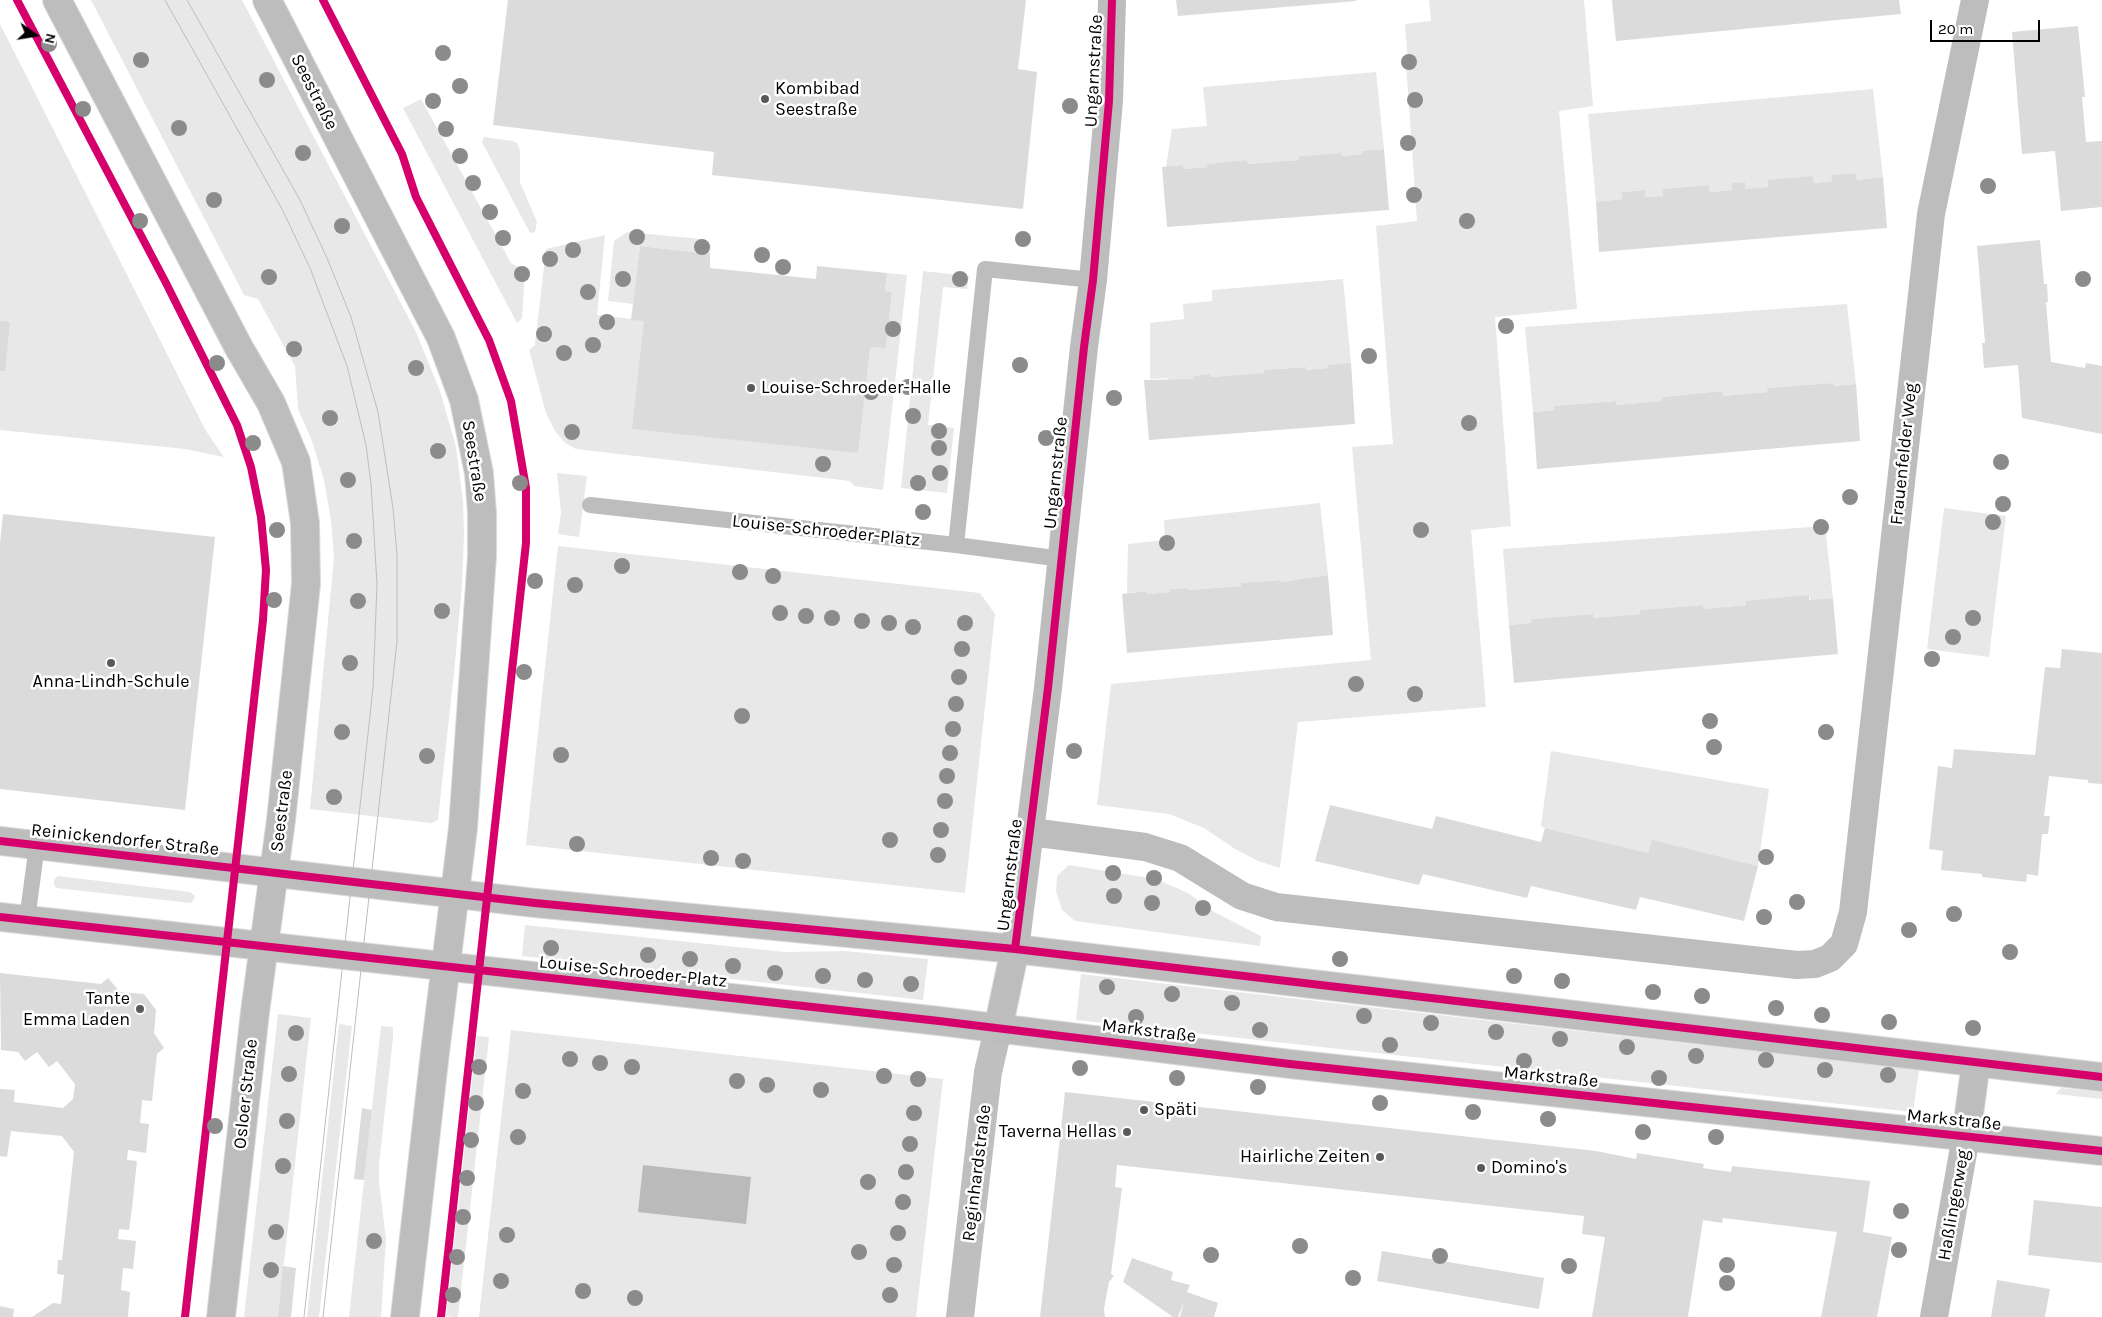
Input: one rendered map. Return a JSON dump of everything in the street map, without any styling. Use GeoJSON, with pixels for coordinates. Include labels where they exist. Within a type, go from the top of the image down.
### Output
{"type":"FeatureCollection","features":[{"type":"Feature","properties":{"kind":"main road","name":"Seestraße"},"geometry":{"type":"LineString","coordinates":[[57,0],[238,346],[271,403],[296,462],[306,523],[306,584],[274,872]]}},
{"type":"Feature","properties":{"kind":"main road","name":"Seestraße"},"geometry":{"type":"LineString","coordinates":[[267,0],[441,338],[464,400],[473,436],[479,473],[482,513],[482,556],[463,828],[446,966]]}},
{"type":"Feature","properties":{"kind":"main road","name":"Ungarnstraße"},"geometry":{"type":"LineString","coordinates":[[998,1029],[1015,949],[1031,832],[1093,280],[1109,101],[1112,0]]}},
{"type":"Feature","properties":{"kind":"main road","name":"Frauenfelder Weg"},"geometry":{"type":"LineString","coordinates":[[1031,832],[1146,847],[1180,858],[1242,896],[1276,907],[1796,965],[1815,964],[1830,958],[1844,944],[1853,912],[1931,214],[1975,0]]}},
{"type":"Feature","properties":{"kind":"main road","name":"Reinickendorfer Straße"},"geometry":{"type":"LineString","coordinates":[[0,841],[455,893]]}},
{"type":"Feature","properties":{"kind":"main road","name":"Osloer Straße"},"geometry":{"type":"LineString","coordinates":[[221,1317],[274,872]]}},
{"type":"Feature","properties":{"kind":"main road"},"geometry":{"type":"LineString","coordinates":[[455,893],[722,922],[1015,949],[2102,1077]]}},
{"type":"Feature","properties":{"kind":"main road"},"geometry":{"type":"LineString","coordinates":[[0,917],[264,946]]}},
{"type":"Feature","properties":{"kind":"main road","name":"Louise-Schroeder-Platz"},"geometry":{"type":"LineString","coordinates":[[264,946],[998,1029]]}},
{"type":"Feature","properties":{"kind":"main road"},"geometry":{"type":"LineString","coordinates":[[405,1317],[446,966]]}},
{"type":"Feature","properties":{"kind":"main road","name":"Markstraße"},"geometry":{"type":"LineString","coordinates":[[998,1029],[1290,1064],[2102,1151]]}},
{"type":"Feature","properties":{"kind":"main road","name":"Haßlingerweg"},"geometry":{"type":"LineString","coordinates":[[1934,1317],[1966,1136],[1976,1063]]}},
{"type":"Feature","properties":{"kind":"street","name":"Reginhardstraße"},"geometry":{"type":"LineString","coordinates":[[960,1317],[988,1072],[998,1029]]}},
{"type":"Feature","properties":{"kind":"lane"},"geometry":{"type":"LineString","coordinates":[[956,545],[985,269],[1093,280]]}},
{"type":"Feature","properties":{"kind":"lane","name":"Louise-Schroeder-Platz"},"geometry":{"type":"LineString","coordinates":[[590,505],[956,545],[1062,559]]}},
{"type":"Feature","properties":{"kind":"lane"},"geometry":{"type":"LineString","coordinates":[[28,920],[37,845]]}},
{"type":"Feature","properties":{"kind":"shaded area"},"geometry":{"type":"Polygon","coordinates":[[[91,0],[242,0],[416,332],[440,391],[456,447],[463,502],[462,585],[455,663],[438,820],[431,823],[310,809],[334,558],[331,520],[324,480],[312,441],[298,409],[295,366],[258,299],[244,295],[91,0]]]}},
{"type":"Feature","properties":{"kind":"shaded area"},"geometry":{"type":"Polygon","coordinates":[[[1429,0],[1584,0],[1593,106],[1559,111],[1577,309],[1495,317],[1511,526],[1471,530],[1486,707],[1298,722],[1280,868],[1258,861],[1235,849],[1204,828],[1169,814],[1097,805],[1111,684],[1371,660],[1352,447],[1393,444],[1376,226],[1417,221],[1405,24],[1431,21],[1429,0]]]}},
{"type":"Feature","properties":{"kind":"shaded area"},"geometry":{"type":"Polygon","coordinates":[[[0,24],[206,431],[224,457],[185,449],[0,430],[0,24]]]}},
{"type":"Feature","properties":{"kind":"shaded area"},"geometry":{"type":"Polygon","coordinates":[[[1376,72],[1384,149],[1363,151],[1363,154],[1341,156],[1340,153],[1299,156],[1299,160],[1248,164],[1247,160],[1208,164],[1208,167],[1183,169],[1183,165],[1166,167],[1172,129],[1207,126],[1203,87],[1376,72]]]}},
{"type":"Feature","properties":{"kind":"shaded area"},"geometry":{"type":"Polygon","coordinates":[[[1873,89],[1883,177],[1857,180],[1856,173],[1831,175],[1832,181],[1814,183],[1813,176],[1768,187],[1745,189],[1745,182],[1732,183],[1732,190],[1710,192],[1709,185],[1663,189],[1663,196],[1645,197],[1644,190],[1621,192],[1622,199],[1596,202],[1588,114],[1873,89]]]}},
{"type":"Feature","properties":{"kind":"shaded area"},"geometry":{"type":"Polygon","coordinates":[[[421,99],[511,263],[525,271],[522,318],[517,323],[403,108],[421,99]]]}},
{"type":"Feature","properties":{"kind":"shaded area"},"geometry":{"type":"Polygon","coordinates":[[[484,137],[517,143],[520,150],[520,182],[537,222],[535,232],[530,233],[482,142],[484,137]]]}},
{"type":"Feature","properties":{"kind":"shaded area"},"geometry":{"type":"Polygon","coordinates":[[[627,232],[702,239],[711,245],[710,254],[640,246],[633,304],[608,301],[614,241],[627,232]]]}},
{"type":"Feature","properties":{"kind":"shaded area"},"geometry":{"type":"Polygon","coordinates":[[[605,235],[597,315],[886,348],[892,292],[885,291],[887,273],[907,275],[883,490],[854,486],[850,481],[576,449],[565,443],[555,431],[546,413],[529,350],[535,345],[546,249],[605,235]]]}},
{"type":"Feature","properties":{"kind":"shaded area"},"geometry":{"type":"Polygon","coordinates":[[[923,271],[969,276],[967,289],[943,287],[928,425],[954,428],[947,493],[901,488],[923,271]]]}},
{"type":"Feature","properties":{"kind":"shaded area"},"geometry":{"type":"Polygon","coordinates":[[[1343,279],[1351,363],[1306,370],[1305,367],[1264,370],[1264,373],[1210,377],[1210,374],[1193,376],[1194,379],[1169,381],[1168,378],[1150,379],[1150,323],[1184,319],[1183,304],[1212,301],[1212,290],[1343,279]]]}},
{"type":"Feature","properties":{"kind":"shaded area"},"geometry":{"type":"Polygon","coordinates":[[[1847,304],[1856,384],[1834,386],[1833,383],[1768,388],[1768,392],[1723,396],[1722,391],[1662,397],[1662,401],[1616,405],[1615,401],[1555,406],[1555,410],[1533,412],[1525,327],[1847,304]]]}},
{"type":"Feature","properties":{"kind":"shaded area"},"geometry":{"type":"Polygon","coordinates":[[[557,473],[587,476],[579,537],[558,534],[561,512],[557,473]]]}},
{"type":"Feature","properties":{"kind":"shaded area"},"geometry":{"type":"Polygon","coordinates":[[[1320,503],[1328,575],[1281,582],[1280,580],[1241,583],[1241,586],[1187,590],[1187,588],[1170,589],[1170,592],[1147,594],[1146,591],[1127,593],[1128,544],[1165,540],[1164,520],[1320,503]]]}},
{"type":"Feature","properties":{"kind":"shaded area"},"geometry":{"type":"Polygon","coordinates":[[[1944,508],[2006,516],[1989,657],[1927,649],[1944,508]]]}},
{"type":"Feature","properties":{"kind":"shaded area"},"geometry":{"type":"Polygon","coordinates":[[[1825,526],[1833,598],[1810,600],[1809,595],[1746,605],[1703,609],[1703,605],[1640,610],[1640,614],[1593,618],[1592,614],[1532,619],[1531,623],[1509,625],[1503,549],[1825,526]]]}},
{"type":"Feature","properties":{"kind":"shaded area"},"geometry":{"type":"Polygon","coordinates":[[[558,546],[980,593],[995,614],[965,893],[526,845],[558,546]]]}},
{"type":"Feature","properties":{"kind":"shaded area"},"geometry":{"type":"Polygon","coordinates":[[[1551,751],[1769,789],[1758,866],[1653,841],[1648,853],[1541,826],[1551,751]]]}},
{"type":"Feature","properties":{"kind":"shaded area"},"geometry":{"type":"Polygon","coordinates":[[[1069,865],[1156,879],[1188,893],[1214,912],[1261,936],[1260,946],[1075,921],[1062,910],[1056,891],[1057,876],[1069,865]]]}},
{"type":"Feature","properties":{"kind":"shaded area"},"geometry":{"type":"Polygon","coordinates":[[[58,876],[190,892],[195,898],[191,903],[56,888],[54,880],[58,876]]]}},
{"type":"Feature","properties":{"kind":"shaded area"},"geometry":{"type":"Polygon","coordinates":[[[525,925],[785,952],[845,951],[928,959],[923,1000],[522,956],[525,925]]]}},
{"type":"Feature","properties":{"kind":"shaded area"},"geometry":{"type":"Polygon","coordinates":[[[1081,974],[1919,1070],[1913,1112],[1076,1020],[1081,974]]]}},
{"type":"Feature","properties":{"kind":"shaded area"},"geometry":{"type":"Polygon","coordinates":[[[278,1014],[311,1018],[278,1317],[244,1317],[278,1014]]]}},
{"type":"Feature","properties":{"kind":"shaded area"},"geometry":{"type":"Polygon","coordinates":[[[339,1024],[352,1026],[319,1317],[307,1317],[339,1024]]]}},
{"type":"Feature","properties":{"kind":"shaded area"},"geometry":{"type":"Polygon","coordinates":[[[381,1026],[393,1027],[393,1037],[379,1165],[379,1182],[386,1239],[381,1317],[349,1317],[381,1026]]]}},
{"type":"Feature","properties":{"kind":"shaded area"},"geometry":{"type":"Polygon","coordinates":[[[511,1030],[943,1079],[916,1317],[479,1317],[511,1030]]]}},
{"type":"Feature","properties":{"kind":"shaded area"},"geometry":{"type":"Polygon","coordinates":[[[477,1036],[489,1037],[458,1317],[453,1317],[446,1316],[477,1036]]]}},
{"type":"Feature","properties":{"kind":"shaded area"},"geometry":{"type":"Polygon","coordinates":[[[2061,1088],[2102,1092],[2102,1099],[2055,1094],[2061,1088]]]}},
{"type":"Feature","properties":{"kind":"shaded area"},"geometry":{"type":"Polygon","coordinates":[[[643,1165],[751,1177],[746,1224],[638,1212],[643,1165]]]}},
{"type":"Feature","properties":{"kind":"building","name":"Kombibad Seestraße"},"geometry":{"type":"Polygon","coordinates":[[[508,0],[1026,0],[1018,69],[1037,72],[1023,209],[712,175],[714,152],[493,125],[508,0]]]}},
{"type":"Feature","properties":{"kind":"building"},"geometry":{"type":"Polygon","coordinates":[[[1176,0],[1356,0],[1356,1],[1178,16],[1176,0]]]}},
{"type":"Feature","properties":{"kind":"building"},"geometry":{"type":"Polygon","coordinates":[[[1612,0],[1899,0],[1901,14],[1616,41],[1612,0]]]}},
{"type":"Feature","properties":{"kind":"building"},"geometry":{"type":"Polygon","coordinates":[[[2078,26],[2085,97],[2082,97],[2086,142],[2102,141],[2102,207],[2061,211],[2055,151],[2022,154],[2012,32],[2078,26]]]}},
{"type":"Feature","properties":{"kind":"building"},"geometry":{"type":"Polygon","coordinates":[[[1384,149],[1389,210],[1167,227],[1162,167],[1183,165],[1183,169],[1208,167],[1207,164],[1247,160],[1248,164],[1299,160],[1299,156],[1341,153],[1341,156],[1363,154],[1362,151],[1384,149]]]}},
{"type":"Feature","properties":{"kind":"building"},"geometry":{"type":"Polygon","coordinates":[[[1856,173],[1857,180],[1883,177],[1887,228],[1599,252],[1596,202],[1622,199],[1621,192],[1645,190],[1645,197],[1663,196],[1663,189],[1709,185],[1710,192],[1732,190],[1732,183],[1745,182],[1745,189],[1768,187],[1768,180],[1813,176],[1814,183],[1832,181],[1831,175],[1856,173]]]}},
{"type":"Feature","properties":{"kind":"building"},"geometry":{"type":"Polygon","coordinates":[[[2040,240],[2044,284],[2047,284],[2048,302],[2046,302],[2051,362],[2085,368],[2086,363],[2102,366],[2102,434],[2022,418],[2018,365],[1984,368],[1982,343],[1985,343],[1977,246],[2040,240]]]}},
{"type":"Feature","properties":{"kind":"building","name":"Louise-Schroeder-Halle"},"geometry":{"type":"Polygon","coordinates":[[[640,246],[710,254],[710,268],[816,279],[817,266],[887,273],[885,291],[892,292],[886,348],[870,347],[858,453],[632,429],[644,321],[631,320],[640,246]]]}},
{"type":"Feature","properties":{"kind":"building"},"geometry":{"type":"Polygon","coordinates":[[[0,321],[10,322],[5,371],[0,371],[0,321]]]}},
{"type":"Feature","properties":{"kind":"building"},"geometry":{"type":"Polygon","coordinates":[[[1351,363],[1355,424],[1149,440],[1144,380],[1194,379],[1193,376],[1210,374],[1210,377],[1264,373],[1264,370],[1306,367],[1306,370],[1328,368],[1328,365],[1351,363]]]}},
{"type":"Feature","properties":{"kind":"building"},"geometry":{"type":"Polygon","coordinates":[[[1833,383],[1834,386],[1856,384],[1860,441],[1537,469],[1533,412],[1555,410],[1554,406],[1616,401],[1616,405],[1662,401],[1662,397],[1722,391],[1723,396],[1768,392],[1767,388],[1833,383]]]}},
{"type":"Feature","properties":{"kind":"building","name":"Anna-Lindh-Schule"},"geometry":{"type":"Polygon","coordinates":[[[3,514],[215,537],[185,810],[0,789],[0,543],[3,514]]]}},
{"type":"Feature","properties":{"kind":"building"},"geometry":{"type":"Polygon","coordinates":[[[1328,575],[1333,635],[1127,653],[1122,594],[1147,591],[1147,594],[1170,592],[1170,589],[1187,588],[1187,590],[1241,586],[1241,583],[1280,580],[1281,582],[1328,575]]]}},
{"type":"Feature","properties":{"kind":"building"},"geometry":{"type":"Polygon","coordinates":[[[1809,595],[1809,600],[1833,598],[1838,654],[1514,683],[1509,625],[1531,623],[1532,619],[1593,614],[1593,618],[1640,614],[1640,610],[1703,605],[1703,609],[1746,605],[1746,601],[1809,595]]]}},
{"type":"Feature","properties":{"kind":"building"},"geometry":{"type":"Polygon","coordinates":[[[2062,649],[2102,653],[2102,784],[2088,783],[2088,780],[2049,776],[2044,816],[2050,816],[2048,834],[2042,834],[2038,876],[2027,874],[2026,882],[1982,877],[1982,874],[1941,870],[1943,851],[1929,849],[1938,766],[1952,768],[1954,749],[2035,755],[2045,667],[2060,668],[2062,649]]]}},
{"type":"Feature","properties":{"kind":"building"},"geometry":{"type":"Polygon","coordinates":[[[1330,805],[1432,829],[1436,816],[1541,842],[1545,828],[1648,853],[1652,840],[1758,866],[1744,921],[1640,897],[1636,910],[1531,886],[1527,898],[1423,874],[1419,885],[1315,861],[1330,805]]]}},
{"type":"Feature","properties":{"kind":"building"},"geometry":{"type":"Polygon","coordinates":[[[0,973],[101,984],[108,978],[120,992],[144,994],[156,1010],[154,1033],[164,1048],[157,1054],[152,1101],[142,1100],[140,1123],[149,1124],[146,1153],[128,1150],[127,1160],[137,1161],[132,1208],[129,1230],[119,1229],[118,1239],[136,1241],[133,1269],[123,1268],[121,1290],[130,1292],[128,1317],[32,1317],[53,1303],[61,1304],[64,1275],[57,1274],[58,1260],[62,1260],[74,1152],[62,1136],[11,1131],[7,1157],[0,1156],[0,1089],[15,1090],[14,1102],[63,1108],[73,1099],[75,1084],[57,1061],[49,1067],[37,1052],[25,1061],[18,1052],[1,1050],[0,973]]]}},
{"type":"Feature","properties":{"kind":"building"},"geometry":{"type":"Polygon","coordinates":[[[1065,1092],[1596,1151],[1636,1159],[1637,1153],[1704,1164],[1703,1168],[1731,1172],[1732,1166],[1870,1181],[1863,1232],[1892,1237],[1877,1317],[1821,1317],[1837,1232],[1723,1218],[1722,1223],[1703,1220],[1688,1317],[1592,1317],[1605,1237],[1582,1234],[1584,1216],[1117,1165],[1115,1187],[1122,1188],[1111,1274],[1114,1276],[1109,1282],[1104,1309],[1105,1317],[1040,1317],[1065,1092]]]}},
{"type":"Feature","properties":{"kind":"building"},"geometry":{"type":"Polygon","coordinates":[[[362,1108],[372,1110],[364,1180],[354,1179],[362,1108]]]}},
{"type":"Feature","properties":{"kind":"building"},"geometry":{"type":"Polygon","coordinates":[[[2034,1200],[2102,1207],[2102,1263],[2028,1255],[2034,1200]]]}},
{"type":"Feature","properties":{"kind":"building"},"geometry":{"type":"Polygon","coordinates":[[[1382,1251],[1544,1278],[1539,1309],[1377,1281],[1382,1251]]]}},
{"type":"Feature","properties":{"kind":"building"},"geometry":{"type":"Polygon","coordinates":[[[1132,1258],[1173,1272],[1171,1280],[1190,1285],[1187,1292],[1218,1303],[1214,1317],[1180,1317],[1184,1302],[1178,1317],[1173,1317],[1123,1282],[1132,1258]]]}},
{"type":"Feature","properties":{"kind":"building"},"geometry":{"type":"Polygon","coordinates":[[[283,1266],[296,1268],[291,1317],[278,1317],[283,1266]]]}},
{"type":"Feature","properties":{"kind":"building"},"geometry":{"type":"Polygon","coordinates":[[[1997,1280],[2050,1289],[2045,1317],[1991,1317],[1997,1280]]]}},
{"type":"Feature","properties":{"kind":"building"},"geometry":{"type":"Polygon","coordinates":[[[0,1306],[14,1309],[13,1317],[0,1317],[0,1306]]]}},
{"type":"Feature","properties":{"kind":"tram line"},"geometry":{"type":"LineString","coordinates":[[165,0],[282,209],[310,268],[347,366],[366,445],[371,484],[377,584],[373,688],[304,1317]]}},
{"type":"Feature","properties":{"kind":"tram line"},"geometry":{"type":"LineString","coordinates":[[187,0],[300,200],[327,258],[351,317],[378,412],[393,508],[397,554],[397,641],[323,1317]]}},
{"type":"Feature","properties":{"kind":"cycle path"},"geometry":{"type":"LineString","coordinates":[[17,0],[166,283],[237,425],[251,467],[261,517],[266,570],[263,620],[185,1317]]}},
{"type":"Feature","properties":{"kind":"cycle path"},"geometry":{"type":"LineString","coordinates":[[323,0],[402,154],[416,197],[489,340],[511,401],[526,488],[526,543],[441,1317]]}},
{"type":"Feature","properties":{"kind":"cycle path"},"geometry":{"type":"LineString","coordinates":[[1015,949],[1048,688],[1084,347],[1093,280],[1109,101],[1112,0]]}},
{"type":"Feature","properties":{"kind":"cycle path"},"geometry":{"type":"LineString","coordinates":[[0,841],[535,903],[1015,949],[2102,1077]]}},
{"type":"Feature","properties":{"kind":"cycle path"},"geometry":{"type":"LineString","coordinates":[[0,917],[939,1021],[1290,1064],[2102,1151]]}},
{"type":"Feature","properties":{"kind":"place","name":"Kombibad Seestraße"},"geometry":{"type":"Point","coordinates":[765,99]}},
{"type":"Feature","properties":{"kind":"place","name":"Louise-Schroeder-Halle"},"geometry":{"type":"Point","coordinates":[751,388]}},
{"type":"Feature","properties":{"kind":"place","name":"Anna-Lindh-Schule"},"geometry":{"type":"Point","coordinates":[111,663]}},
{"type":"Feature","properties":{"kind":"place","name":"Tante Emma Laden"},"geometry":{"type":"Point","coordinates":[140,1009]}},
{"type":"Feature","properties":{"kind":"place","name":"Späti"},"geometry":{"type":"Point","coordinates":[1144,1110]}},
{"type":"Feature","properties":{"kind":"place","name":"Taverna Hellas"},"geometry":{"type":"Point","coordinates":[1127,1132]}},
{"type":"Feature","properties":{"kind":"place","name":"Hairliche Zeiten"},"geometry":{"type":"Point","coordinates":[1380,1157]}},
{"type":"Feature","properties":{"kind":"place","name":"Domino's"},"geometry":{"type":"Point","coordinates":[1481,1168]}}]}
